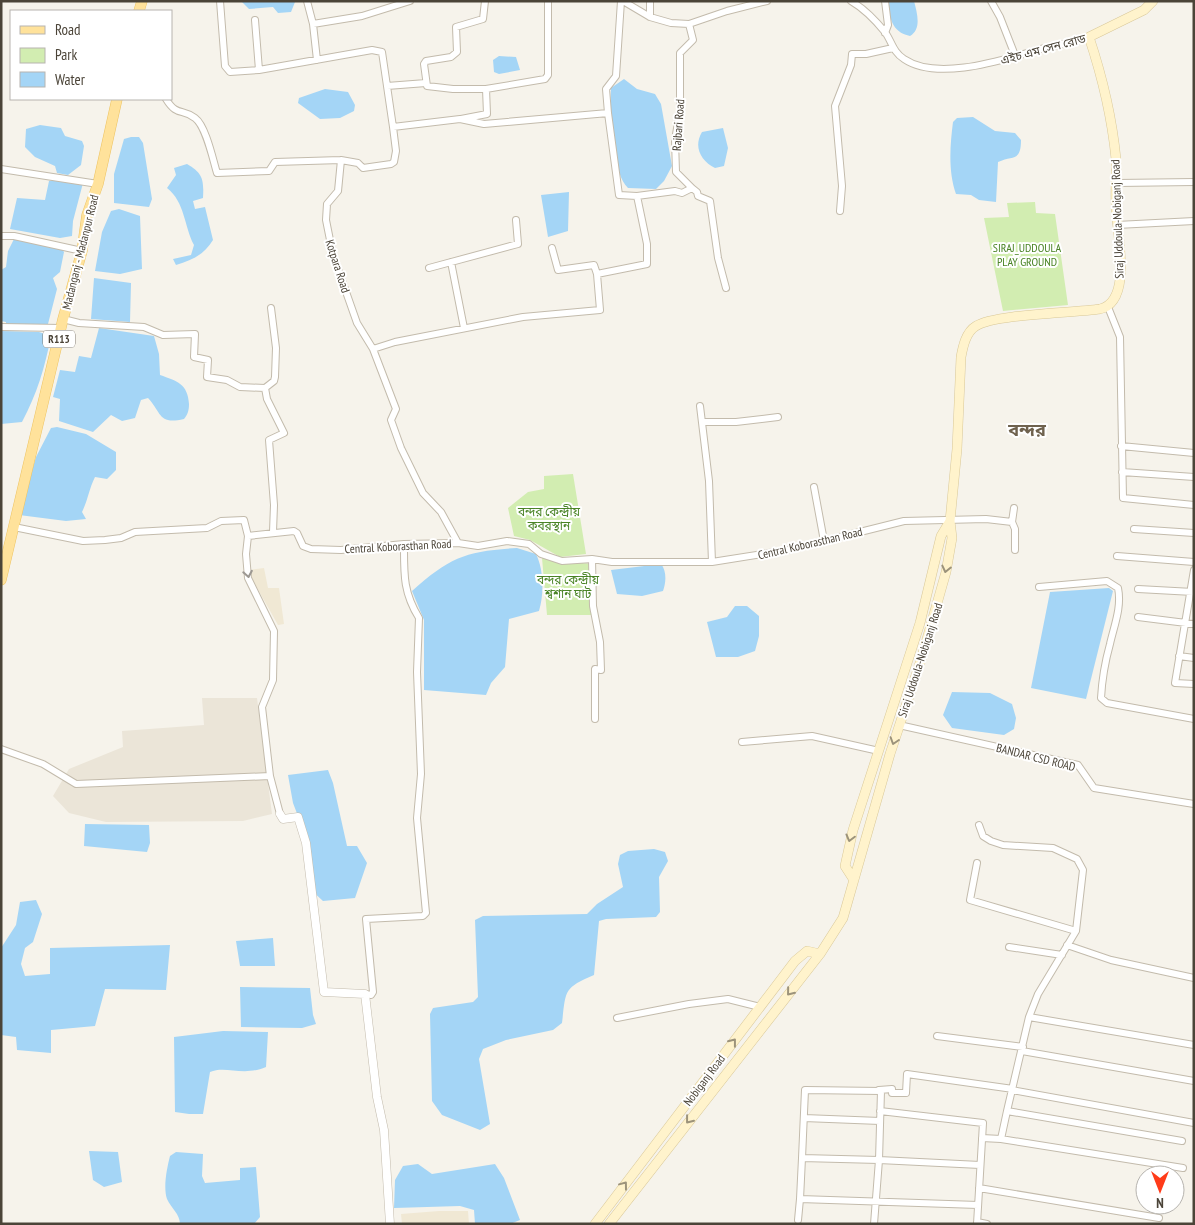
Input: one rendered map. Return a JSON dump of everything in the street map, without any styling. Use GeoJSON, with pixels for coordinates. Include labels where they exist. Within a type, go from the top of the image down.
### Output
{"type":"FeatureCollection","features":[{"type":"Feature","properties":{"kind":"main road","name":"এইচ এম সেন রোড"},"geometry":{"type":"LineString","coordinates":[[1089,37],[1144,10],[1152,1]]}},
{"type":"Feature","properties":{"kind":"main road","name":"Siraj Uddoula-Nobiganj Road"},"geometry":{"type":"LineString","coordinates":[[878,798],[899,725],[937,608],[952,538],[950,521],[957,449],[961,357],[968,334],[975,326],[1000,319],[1108,307],[1117,296],[1120,280],[1114,137],[1100,72],[1089,37]]}},
{"type":"Feature","properties":{"kind":"main road","name":"Madanganj - Madanpur Road"},"geometry":{"type":"LineString","coordinates":[[2,573],[62,324],[82,251],[87,214],[98,184],[118,100]]}},
{"type":"Feature","properties":{"kind":"main road","name":"Siraj Uddoula-Nobiganj Road"},"geometry":{"type":"LineString","coordinates":[[865,794],[920,623],[941,536],[950,521]]}},
{"type":"Feature","properties":{"kind":"main road"},"geometry":{"type":"LineString","coordinates":[[854,880],[847,872],[845,858],[865,794],[878,798]]}},
{"type":"Feature","properties":{"kind":"main road","name":"Nobiganj Road"},"geometry":{"type":"LineString","coordinates":[[609,1224],[820,954],[843,918],[878,798]]}},
{"type":"Feature","properties":{"kind":"main road","name":"Nobiganj Road"},"geometry":{"type":"LineString","coordinates":[[596,1223],[802,954],[807,950],[820,954]]}},
{"type":"Feature","properties":{"kind":"street"},"geometry":{"type":"LineString","coordinates":[[167,100],[175,110],[194,117],[201,123],[218,173],[269,171],[275,162],[341,160],[358,163],[364,168],[394,162],[396,151],[382,52],[379,50],[259,70],[230,72],[225,66],[220,1]]}},
{"type":"Feature","properties":{"kind":"street"},"geometry":{"type":"LineString","coordinates":[[307,1],[317,60]]}},
{"type":"Feature","properties":{"kind":"street"},"geometry":{"type":"LineString","coordinates":[[312,24],[362,16],[410,1]]}},
{"type":"Feature","properties":{"kind":"street"},"geometry":{"type":"LineString","coordinates":[[485,1],[483,19],[456,27],[458,52],[451,57],[425,62],[426,83],[430,87],[486,89],[545,79],[548,76],[548,1]]}},
{"type":"Feature","properties":{"kind":"street"},"geometry":{"type":"LineString","coordinates":[[726,288],[718,258],[710,201],[698,196],[697,192],[692,188],[682,193],[675,191],[637,196],[619,195],[606,89],[616,78],[622,1],[650,17],[671,23],[689,24],[727,11],[766,1]]}},
{"type":"Feature","properties":{"kind":"street"},"geometry":{"type":"LineString","coordinates":[[650,1],[650,17]]}},
{"type":"Feature","properties":{"kind":"street"},"geometry":{"type":"LineString","coordinates":[[840,211],[842,186],[836,132],[836,101],[851,65],[852,54],[866,54],[892,48],[886,33],[858,5],[851,1]]}},
{"type":"Feature","properties":{"kind":"street"},"geometry":{"type":"LineString","coordinates":[[885,1],[888,25],[886,33]]}},
{"type":"Feature","properties":{"kind":"street"},"geometry":{"type":"LineString","coordinates":[[991,1],[1000,17],[1016,58]]}},
{"type":"Feature","properties":{"kind":"street"},"geometry":{"type":"LineString","coordinates":[[256,20],[259,70]]}},
{"type":"Feature","properties":{"kind":"street","name":"Rajbari Road"},"geometry":{"type":"LineString","coordinates":[[689,24],[693,40],[680,53],[680,111],[675,140],[676,172],[692,188]]}},
{"type":"Feature","properties":{"kind":"street","name":"এইচ এম সেন রোড"},"geometry":{"type":"LineString","coordinates":[[892,48],[912,63],[932,68],[1016,58],[1089,37]]}},
{"type":"Feature","properties":{"kind":"street"},"geometry":{"type":"LineString","coordinates":[[387,86],[426,83]]}},
{"type":"Feature","properties":{"kind":"street"},"geometry":{"type":"LineString","coordinates":[[393,127],[487,114],[486,89]]}},
{"type":"Feature","properties":{"kind":"street"},"geometry":{"type":"LineString","coordinates":[[460,119],[484,124],[608,113]]}},
{"type":"Feature","properties":{"kind":"street","name":"Kotpara Road"},"geometry":{"type":"LineString","coordinates":[[341,160],[338,191],[327,204],[326,220],[333,255],[357,323],[373,349],[396,409],[391,420],[401,448],[424,493],[441,512],[458,543]]}},
{"type":"Feature","properties":{"kind":"street"},"geometry":{"type":"LineString","coordinates":[[1,169],[98,184]]}},
{"type":"Feature","properties":{"kind":"street"},"geometry":{"type":"LineString","coordinates":[[1117,183],[1194,182]]}},
{"type":"Feature","properties":{"kind":"street"},"geometry":{"type":"LineString","coordinates":[[597,274],[648,264],[647,244],[637,196]]}},
{"type":"Feature","properties":{"kind":"street"},"geometry":{"type":"LineString","coordinates":[[429,268],[518,244],[516,220]]}},
{"type":"Feature","properties":{"kind":"street"},"geometry":{"type":"LineString","coordinates":[[1118,225],[1194,221]]}},
{"type":"Feature","properties":{"kind":"street"},"geometry":{"type":"LineString","coordinates":[[1,236],[14,236],[82,251]]}},
{"type":"Feature","properties":{"kind":"street"},"geometry":{"type":"LineString","coordinates":[[373,349],[522,317],[600,310],[597,274],[594,265],[558,270],[552,248]]}},
{"type":"Feature","properties":{"kind":"street"},"geometry":{"type":"LineString","coordinates":[[451,262],[464,328]]}},
{"type":"Feature","properties":{"kind":"street"},"geometry":{"type":"LineString","coordinates":[[1108,307],[1120,337],[1123,498],[1194,505]]}},
{"type":"Feature","properties":{"kind":"street"},"geometry":{"type":"LineString","coordinates":[[1,327],[79,322],[144,327],[163,335],[195,334],[194,357],[208,360],[206,377],[222,379],[240,387],[264,388],[274,382],[276,348],[270,308]]}},
{"type":"Feature","properties":{"kind":"street"},"geometry":{"type":"LineString","coordinates":[[264,388],[267,399],[284,433],[269,440],[274,505],[273,532]]}},
{"type":"Feature","properties":{"kind":"street"},"geometry":{"type":"LineString","coordinates":[[700,406],[709,481],[712,562]]}},
{"type":"Feature","properties":{"kind":"street"},"geometry":{"type":"LineString","coordinates":[[702,422],[736,422],[778,417]]}},
{"type":"Feature","properties":{"kind":"street"},"geometry":{"type":"LineString","coordinates":[[1121,446],[1194,453]]}},
{"type":"Feature","properties":{"kind":"street"},"geometry":{"type":"LineString","coordinates":[[1122,472],[1194,477]]}},
{"type":"Feature","properties":{"kind":"street"},"geometry":{"type":"LineString","coordinates":[[814,487],[824,541]]}},
{"type":"Feature","properties":{"kind":"street"},"geometry":{"type":"LineString","coordinates":[[1014,508],[1012,522],[1015,550]]}},
{"type":"Feature","properties":{"kind":"street","name":"Central Koborasthan Road"},"geometry":{"type":"LineString","coordinates":[[248,536],[294,531],[298,533],[302,546],[311,549],[361,549],[404,544],[458,543],[478,546],[507,541],[529,544],[541,554],[562,561],[592,559],[612,562],[712,562],[788,550],[904,521],[986,519],[1012,522]]}},
{"type":"Feature","properties":{"kind":"street"},"geometry":{"type":"LineString","coordinates":[[14,527],[83,541],[105,540],[150,530],[207,528],[221,521],[244,520],[248,536],[246,554],[248,578],[274,631],[273,680],[262,707],[270,776],[280,814],[283,819],[298,817],[306,843],[324,992],[371,995],[373,992],[366,919],[423,916],[426,914],[417,818],[421,774],[417,672],[419,618],[413,611],[405,589],[404,544]]}},
{"type":"Feature","properties":{"kind":"street"},"geometry":{"type":"LineString","coordinates":[[1134,529],[1194,533]]}},
{"type":"Feature","properties":{"kind":"street"},"geometry":{"type":"LineString","coordinates":[[1117,556],[1194,562]]}},
{"type":"Feature","properties":{"kind":"street"},"geometry":{"type":"LineString","coordinates":[[592,559],[594,606],[600,642],[601,670],[595,669],[595,719]]}},
{"type":"Feature","properties":{"kind":"street"},"geometry":{"type":"LineString","coordinates":[[1194,570],[1192,592],[1184,623],[1174,683],[1194,684]]}},
{"type":"Feature","properties":{"kind":"street"},"geometry":{"type":"LineString","coordinates":[[1039,586],[1107,581],[1118,588],[1120,597],[1118,611],[1109,646],[1102,698],[1107,704],[1194,719]]}},
{"type":"Feature","properties":{"kind":"street"},"geometry":{"type":"LineString","coordinates":[[1138,589],[1192,592]]}},
{"type":"Feature","properties":{"kind":"street"},"geometry":{"type":"LineString","coordinates":[[1138,617],[1194,624]]}},
{"type":"Feature","properties":{"kind":"street"},"geometry":{"type":"LineString","coordinates":[[1179,656],[1194,658]]}},
{"type":"Feature","properties":{"kind":"street","name":"BANDAR CSD ROAD"},"geometry":{"type":"LineString","coordinates":[[899,725],[1078,766],[1094,788],[1194,804]]}},
{"type":"Feature","properties":{"kind":"street"},"geometry":{"type":"LineString","coordinates":[[742,742],[812,736],[879,751]]}},
{"type":"Feature","properties":{"kind":"street"},"geometry":{"type":"LineString","coordinates":[[1,749],[43,764],[76,784],[270,776]]}},
{"type":"Feature","properties":{"kind":"street"},"geometry":{"type":"LineString","coordinates":[[979,825],[983,836],[1003,845],[1053,848],[1066,853],[1082,864],[1083,876],[1076,931],[1038,994],[1029,1017],[1001,1139]]}},
{"type":"Feature","properties":{"kind":"street"},"geometry":{"type":"LineString","coordinates":[[977,863],[970,900],[1076,931]]}},
{"type":"Feature","properties":{"kind":"street"},"geometry":{"type":"LineString","coordinates":[[1067,945],[1111,960],[1194,978]]}},
{"type":"Feature","properties":{"kind":"street"},"geometry":{"type":"LineString","coordinates":[[1009,946],[1062,955]]}},
{"type":"Feature","properties":{"kind":"street"},"geometry":{"type":"LineString","coordinates":[[365,994],[377,1097],[384,1130],[390,1224]]}},
{"type":"Feature","properties":{"kind":"street"},"geometry":{"type":"LineString","coordinates":[[617,1018],[689,1004],[728,999],[760,1007]]}},
{"type":"Feature","properties":{"kind":"street"},"geometry":{"type":"LineString","coordinates":[[1029,1017],[1194,1045]]}},
{"type":"Feature","properties":{"kind":"street"},"geometry":{"type":"LineString","coordinates":[[937,1036],[1022,1049],[1194,1081]]}},
{"type":"Feature","properties":{"kind":"street"},"geometry":{"type":"LineString","coordinates":[[798,1220],[807,1089],[892,1089],[892,1093],[906,1093],[907,1074],[1012,1090],[1194,1123]]}},
{"type":"Feature","properties":{"kind":"street"},"geometry":{"type":"LineString","coordinates":[[874,1224],[879,1160],[881,1092],[879,1090]]}},
{"type":"Feature","properties":{"kind":"street"},"geometry":{"type":"LineString","coordinates":[[1008,1111],[1182,1141]]}},
{"type":"Feature","properties":{"kind":"street"},"geometry":{"type":"LineString","coordinates":[[880,1112],[983,1123],[977,1223],[987,1224]]}},
{"type":"Feature","properties":{"kind":"street"},"geometry":{"type":"LineString","coordinates":[[804,1118],[880,1121]]}},
{"type":"Feature","properties":{"kind":"street"},"geometry":{"type":"LineString","coordinates":[[982,1138],[1001,1139],[1164,1165]]}},
{"type":"Feature","properties":{"kind":"street"},"geometry":{"type":"LineString","coordinates":[[802,1158],[980,1166]]}},
{"type":"Feature","properties":{"kind":"street"},"geometry":{"type":"LineString","coordinates":[[979,1188],[1160,1218]]}},
{"type":"Feature","properties":{"kind":"street"},"geometry":{"type":"LineString","coordinates":[[800,1198],[978,1205]]}},
{"type":"Feature","properties":{"kind":"shaded area"},"geometry":{"type":"Polygon","coordinates":[[[264,568],[268,588],[279,588],[284,624],[278,625],[252,579],[249,570],[264,568]]]}},
{"type":"Feature","properties":{"kind":"shaded area"},"geometry":{"type":"Polygon","coordinates":[[[202,698],[257,698],[272,814],[243,821],[106,822],[69,813],[53,796],[69,769],[123,747],[122,731],[204,725],[202,698]]]}},
{"type":"Feature","properties":{"kind":"shaded area"},"geometry":{"type":"Polygon","coordinates":[[[468,1211],[469,1224],[402,1224],[401,1214],[468,1211]]]}},
{"type":"Feature","properties":{"kind":"green space","name":"SIRAJ_UDDOULA PLAY GROUND"},"geometry":{"type":"Polygon","coordinates":[[[1035,202],[1036,213],[1055,214],[1068,305],[1003,311],[984,218],[1009,217],[1007,203],[1035,202]]]}},
{"type":"Feature","properties":{"kind":"green space","name":"বন্দর কেন্দ্রীয় কবরস্থান"},"geometry":{"type":"Polygon","coordinates":[[[573,474],[586,554],[560,557],[530,540],[514,536],[508,508],[528,492],[544,489],[544,476],[573,474]]]}},
{"type":"Feature","properties":{"kind":"green space","name":"বন্দর কেন্দ্রীয় শ্বশান ঘাট"},"geometry":{"type":"Polygon","coordinates":[[[542,558],[591,564],[592,615],[547,615],[542,558]]]}},
{"type":"Feature","properties":{"kind":"water"},"geometry":{"type":"Polygon","coordinates":[[[241,1],[295,2],[291,12],[278,13],[273,7],[249,9],[241,1]]]}},
{"type":"Feature","properties":{"kind":"water"},"geometry":{"type":"Polygon","coordinates":[[[887,1],[914,1],[917,25],[914,33],[910,36],[899,31],[892,23],[887,1]]]}},
{"type":"Feature","properties":{"kind":"water"},"geometry":{"type":"Polygon","coordinates":[[[499,56],[516,57],[520,70],[499,74],[494,72],[493,60],[499,56]]]}},
{"type":"Feature","properties":{"kind":"water"},"geometry":{"type":"Polygon","coordinates":[[[624,79],[637,89],[655,94],[661,104],[672,166],[664,181],[656,189],[628,188],[622,180],[618,169],[613,141],[611,88],[624,79]]]}},
{"type":"Feature","properties":{"kind":"water"},"geometry":{"type":"Polygon","coordinates":[[[325,89],[348,92],[355,105],[354,111],[340,118],[320,119],[298,103],[299,98],[325,89]]]}},
{"type":"Feature","properties":{"kind":"water"},"geometry":{"type":"Polygon","coordinates":[[[973,117],[995,131],[1015,133],[1021,140],[1018,155],[998,162],[996,202],[979,200],[971,195],[956,194],[953,185],[950,158],[953,122],[957,118],[973,117]]]}},
{"type":"Feature","properties":{"kind":"water"},"geometry":{"type":"Polygon","coordinates":[[[40,125],[61,128],[65,136],[82,141],[84,146],[81,165],[68,175],[57,173],[55,166],[35,157],[25,147],[26,129],[40,125]]]}},
{"type":"Feature","properties":{"kind":"water"},"geometry":{"type":"Polygon","coordinates":[[[723,128],[728,148],[724,166],[715,168],[702,157],[698,148],[699,138],[702,132],[723,128]]]}},
{"type":"Feature","properties":{"kind":"water"},"geometry":{"type":"Polygon","coordinates":[[[139,137],[143,143],[152,199],[149,207],[114,203],[114,174],[124,139],[139,137]]]}},
{"type":"Feature","properties":{"kind":"water"},"geometry":{"type":"Polygon","coordinates":[[[187,164],[201,178],[203,198],[193,201],[195,209],[205,207],[213,240],[206,250],[176,265],[173,259],[191,255],[194,245],[181,207],[167,188],[176,175],[174,168],[187,164]]]}},
{"type":"Feature","properties":{"kind":"water"},"geometry":{"type":"Polygon","coordinates":[[[63,179],[83,183],[73,221],[72,236],[60,238],[10,229],[17,198],[45,200],[49,181],[63,179]]]}},
{"type":"Feature","properties":{"kind":"water"},"geometry":{"type":"Polygon","coordinates":[[[569,192],[568,231],[548,237],[541,195],[569,192]]]}},
{"type":"Feature","properties":{"kind":"water"},"geometry":{"type":"Polygon","coordinates":[[[119,209],[140,216],[142,269],[120,274],[95,271],[102,232],[111,211],[119,209]]]}},
{"type":"Feature","properties":{"kind":"water"},"geometry":{"type":"Polygon","coordinates":[[[14,239],[61,248],[64,252],[60,272],[53,278],[57,289],[48,324],[6,325],[6,322],[1,321],[1,270],[6,267],[8,251],[14,239]]]}},
{"type":"Feature","properties":{"kind":"water"},"geometry":{"type":"Polygon","coordinates":[[[94,278],[131,283],[130,322],[91,319],[94,278]]]}},
{"type":"Feature","properties":{"kind":"water"},"geometry":{"type":"Polygon","coordinates":[[[99,328],[154,336],[159,354],[160,375],[180,384],[188,397],[189,408],[184,419],[165,419],[148,398],[141,400],[135,418],[122,421],[111,415],[93,432],[59,421],[60,399],[53,397],[60,370],[75,372],[79,356],[91,358],[99,328]]]}},
{"type":"Feature","properties":{"kind":"water"},"geometry":{"type":"Polygon","coordinates":[[[1,331],[39,332],[51,336],[40,380],[22,422],[1,424],[1,331]]]}},
{"type":"Feature","properties":{"kind":"water"},"geometry":{"type":"Polygon","coordinates":[[[57,427],[86,434],[116,452],[116,470],[107,479],[95,477],[93,481],[82,512],[86,519],[66,521],[19,515],[36,457],[51,428],[57,427]]]}},
{"type":"Feature","properties":{"kind":"water"},"geometry":{"type":"Polygon","coordinates":[[[517,548],[536,554],[539,560],[542,575],[542,598],[539,611],[509,619],[505,667],[491,683],[486,695],[424,690],[424,620],[412,591],[437,570],[460,558],[484,551],[517,548]]]}},
{"type":"Feature","properties":{"kind":"water"},"geometry":{"type":"Polygon","coordinates":[[[661,564],[665,577],[663,591],[642,596],[617,594],[611,570],[661,564]]]}},
{"type":"Feature","properties":{"kind":"water"},"geometry":{"type":"Polygon","coordinates":[[[1109,588],[1113,591],[1086,699],[1031,688],[1050,592],[1109,588]]]}},
{"type":"Feature","properties":{"kind":"water"},"geometry":{"type":"Polygon","coordinates":[[[735,606],[747,606],[759,616],[759,636],[755,651],[738,657],[716,657],[707,622],[727,617],[735,606]]]}},
{"type":"Feature","properties":{"kind":"water"},"geometry":{"type":"Polygon","coordinates":[[[952,692],[990,693],[1012,704],[1016,718],[1014,729],[1004,735],[952,728],[943,715],[952,692]]]}},
{"type":"Feature","properties":{"kind":"water"},"geometry":{"type":"Polygon","coordinates":[[[328,770],[333,783],[347,846],[357,846],[367,863],[355,898],[323,901],[310,889],[306,837],[293,803],[288,775],[328,770]]]}},
{"type":"Feature","properties":{"kind":"water"},"geometry":{"type":"Polygon","coordinates":[[[85,824],[149,825],[150,843],[147,852],[84,846],[85,824]]]}},
{"type":"Feature","properties":{"kind":"water"},"geometry":{"type":"Polygon","coordinates":[[[654,849],[665,852],[668,861],[659,877],[660,912],[656,917],[606,919],[599,921],[594,975],[571,987],[564,1004],[562,1023],[553,1030],[506,1040],[483,1049],[479,1059],[490,1124],[480,1130],[442,1115],[432,1101],[430,1014],[433,1008],[473,1002],[478,997],[475,920],[483,916],[587,914],[597,904],[623,887],[618,864],[620,855],[628,851],[654,849]]]}},
{"type":"Feature","properties":{"kind":"water"},"geometry":{"type":"Polygon","coordinates":[[[36,900],[42,914],[33,942],[25,948],[21,964],[25,976],[50,974],[50,948],[170,945],[166,990],[105,989],[95,1026],[51,1030],[51,1053],[17,1050],[16,1037],[1,1035],[1,948],[16,925],[20,902],[36,900]]]}},
{"type":"Feature","properties":{"kind":"water"},"geometry":{"type":"Polygon","coordinates":[[[273,938],[275,966],[240,966],[236,941],[273,938]]]}},
{"type":"Feature","properties":{"kind":"water"},"geometry":{"type":"Polygon","coordinates":[[[240,987],[310,988],[316,1024],[302,1028],[241,1027],[240,987]]]}},
{"type":"Feature","properties":{"kind":"water"},"geometry":{"type":"Polygon","coordinates":[[[223,1031],[268,1032],[266,1067],[249,1071],[216,1070],[210,1072],[203,1114],[175,1112],[174,1037],[223,1031]]]}},
{"type":"Feature","properties":{"kind":"water"},"geometry":{"type":"Polygon","coordinates":[[[89,1151],[118,1152],[122,1182],[104,1187],[93,1180],[89,1151]]]}},
{"type":"Feature","properties":{"kind":"water"},"geometry":{"type":"Polygon","coordinates":[[[176,1152],[203,1154],[202,1176],[205,1183],[240,1180],[240,1168],[256,1167],[260,1217],[254,1224],[180,1224],[177,1214],[167,1199],[165,1189],[170,1156],[176,1152]]]}},
{"type":"Feature","properties":{"kind":"water"},"geometry":{"type":"Polygon","coordinates":[[[418,1164],[432,1174],[495,1164],[504,1178],[520,1220],[510,1224],[475,1224],[474,1210],[460,1206],[394,1208],[395,1180],[403,1166],[418,1164]]]}},
{"type":"Feature","properties":{"kind":"district","name":"বন্দর"},"geometry":{"type":"Point","coordinates":[1027,429]}}]}
